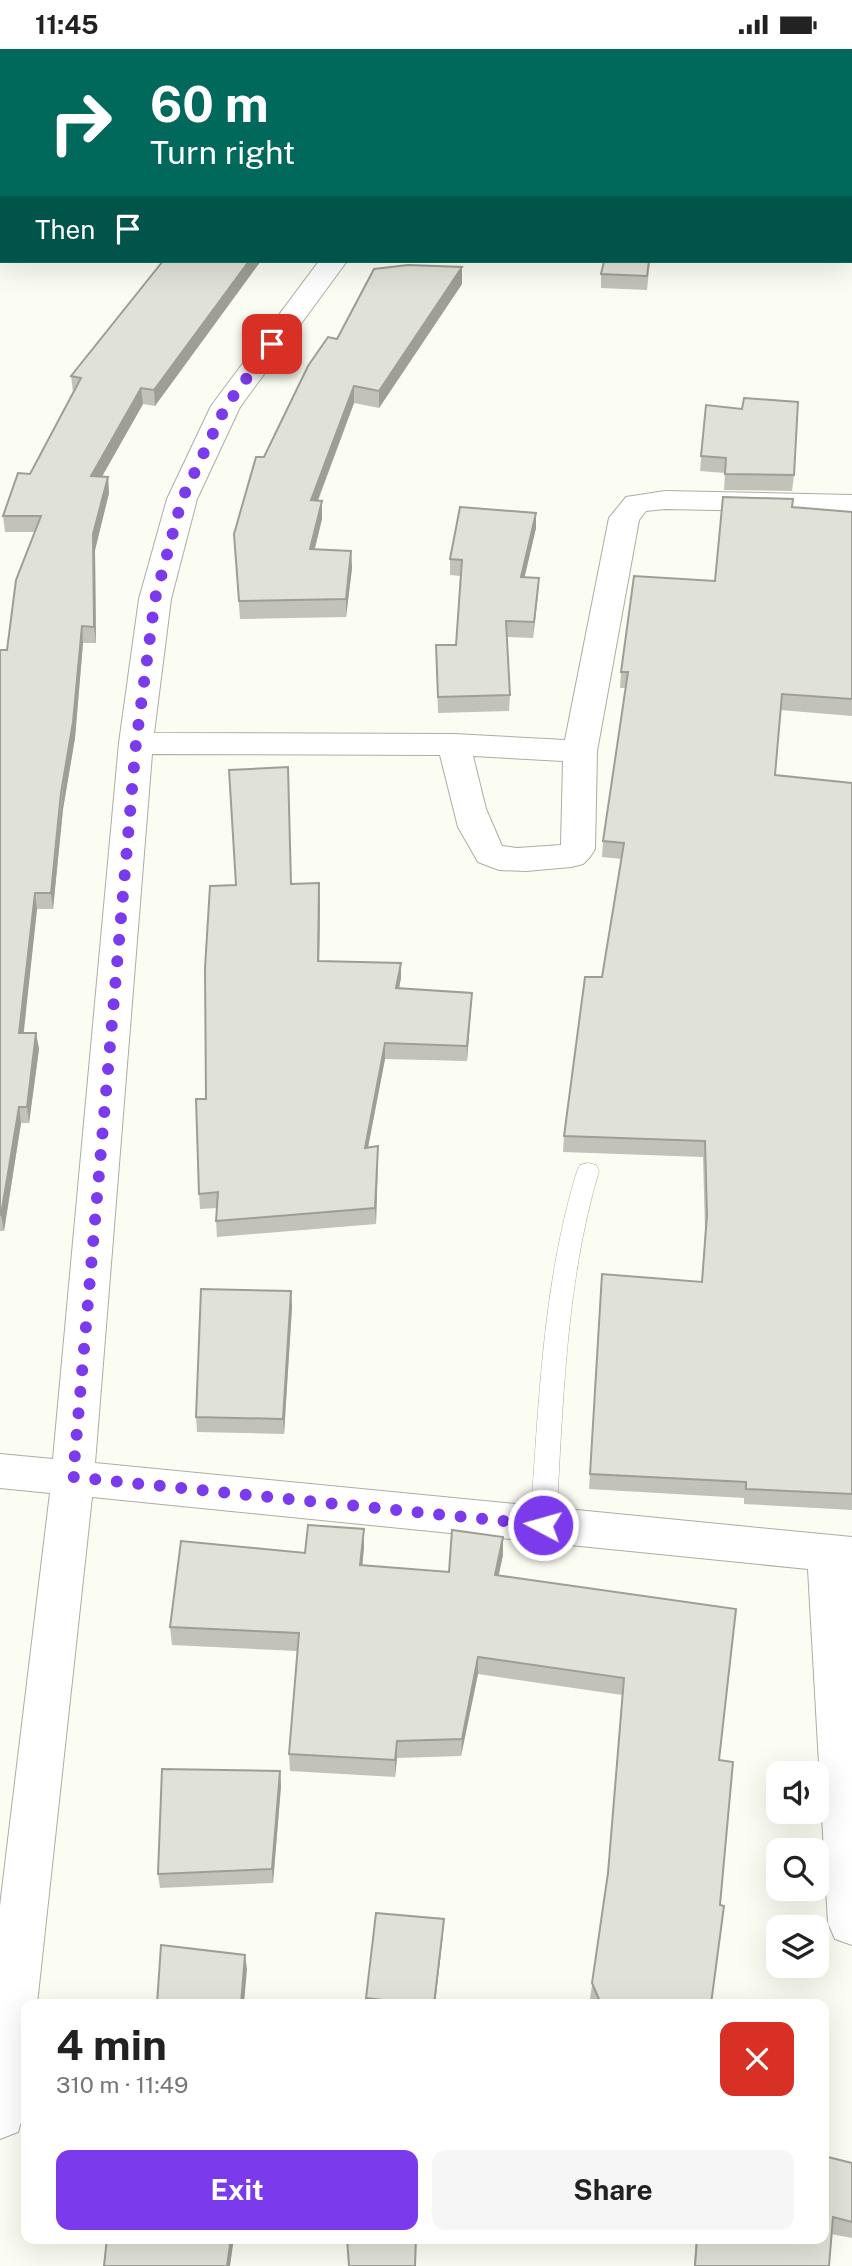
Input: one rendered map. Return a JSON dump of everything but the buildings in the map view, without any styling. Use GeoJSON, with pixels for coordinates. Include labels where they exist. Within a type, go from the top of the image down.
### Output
{"type":"FeatureCollection","features":[{"type":"Feature","properties":{"kind":"street"},"geometry":{"type":"LineString","coordinates":[[0,2115],[73,1477],[136,743],[155,599],[182,499],[226,406],[332,263]]}},
{"type":"Feature","properties":{"kind":"street"},"geometry":{"type":"LineString","coordinates":[[454,745],[474,828],[486,850],[497,859],[571,856],[578,849],[580,751],[624,518],[637,503],[665,500],[852,504]]}},
{"type":"Feature","properties":{"kind":"street"},"geometry":{"type":"LineString","coordinates":[[136,743],[454,745],[580,751]]}},
{"type":"Feature","properties":{"kind":"street"},"geometry":{"type":"LineString","coordinates":[[0,1471],[841,1554],[852,1923]]}},
{"type":"Feature","properties":{"kind":"lane"},"geometry":{"type":"LineString","coordinates":[[543,1525],[557,1337],[572,1224],[588,1171]]}},
{"type":"Feature","properties":{"kind":"route"},"geometry":{"type":"LineString","coordinates":[[272,344],[226,406],[182,499],[155,599],[136,743],[73,1477],[543,1525]]}}]}
